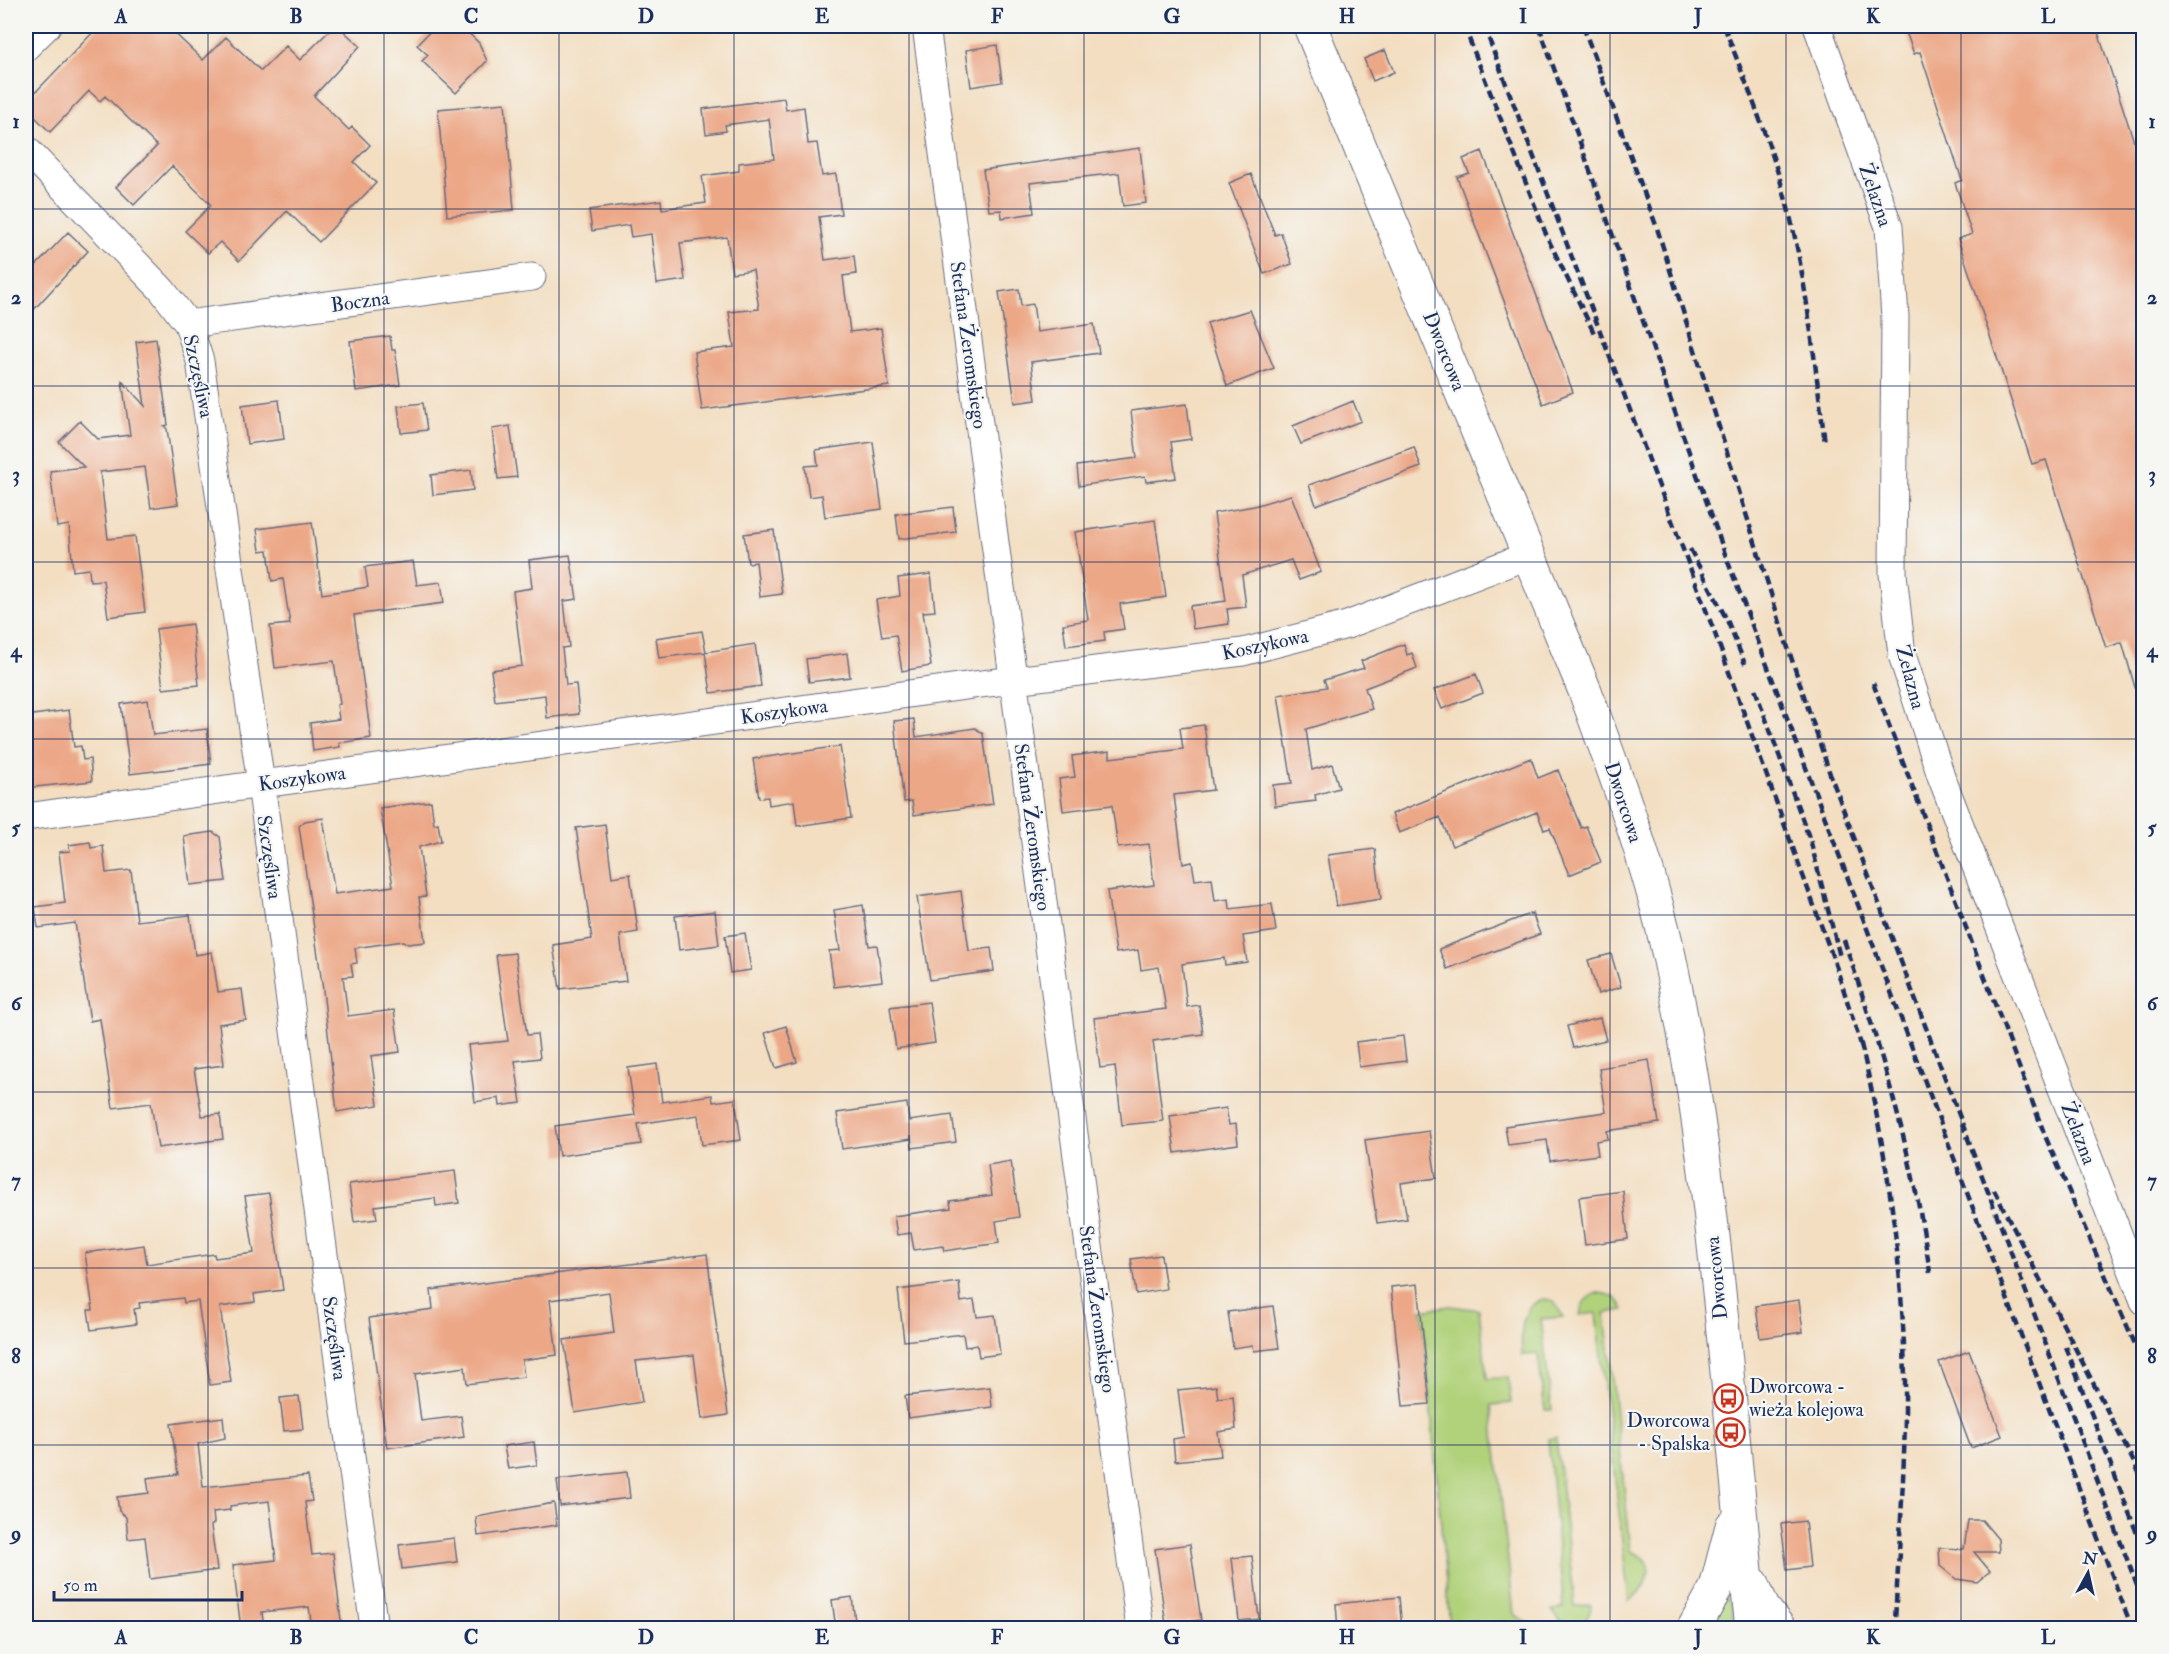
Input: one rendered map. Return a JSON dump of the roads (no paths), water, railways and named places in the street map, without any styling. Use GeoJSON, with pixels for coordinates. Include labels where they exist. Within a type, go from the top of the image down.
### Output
{"type":"FeatureCollection","features":[{"type":"Feature","properties":{"kind":"street"},"geometry":{"type":"LineString","coordinates":[[26,47],[47,26]]}},
{"type":"Feature","properties":{"kind":"street","name":"Stefana Żeromskiego"},"geometry":{"type":"LineString","coordinates":[[926,26],[1140,1629]]}},
{"type":"Feature","properties":{"kind":"street","name":"Dworcowa"},"geometry":{"type":"LineString","coordinates":[[1310,26],[1529,555],[1622,790],[1673,972],[1696,1097],[1707,1181],[1752,1629]]}},
{"type":"Feature","properties":{"kind":"street","name":"Żelazna"},"geometry":{"type":"LineString","coordinates":[[1817,26],[1889,227],[1894,317],[1893,574],[1902,655],[1941,776],[2144,1300]]}},
{"type":"Feature","properties":{"kind":"street","name":"Szczęśliwa"},"geometry":{"type":"LineString","coordinates":[[26,149],[162,290],[188,324],[200,361],[261,784],[374,1629]]}},
{"type":"Feature","properties":{"kind":"street","name":"Boczna"},"geometry":{"type":"LineString","coordinates":[[188,324],[532,277]]}},
{"type":"Feature","properties":{"kind":"street","name":"Koszykowa"},"geometry":{"type":"LineString","coordinates":[[26,817],[1014,680],[1243,652],[1347,625],[1529,555]]}},
{"type":"Feature","properties":{"kind":"street"},"geometry":{"type":"LineString","coordinates":[[1694,1629],[1716,1588],[1728,1550],[1739,1495]]}},
{"type":"Feature","properties":{"kind":"street"},"geometry":{"type":"LineString","coordinates":[[1745,1565],[1763,1608],[1779,1629]]}},
{"type":"Feature","properties":{"kind":"railway"},"geometry":{"type":"LineString","coordinates":[[1464,26],[1548,239],[1594,333]]}},
{"type":"Feature","properties":{"kind":"railway"},"geometry":{"type":"LineString","coordinates":[[1484,26],[1714,631],[1837,969],[1863,1051]]}},
{"type":"Feature","properties":{"kind":"railway"},"geometry":{"type":"LineString","coordinates":[[1539,26],[1725,554],[2132,1628]]}},
{"type":"Feature","properties":{"kind":"railway"},"geometry":{"type":"LineString","coordinates":[[1583,26],[1657,228],[1786,642],[1830,774],[2144,1604]]}},
{"type":"Feature","properties":{"kind":"railway"},"geometry":{"type":"LineString","coordinates":[[1724,26],[1768,144],[1790,216],[1806,300],[1825,443]]}},
{"type":"Feature","properties":{"kind":"railway"},"geometry":{"type":"LineString","coordinates":[[1690,549],[1727,620],[1745,664]]}},
{"type":"Feature","properties":{"kind":"railway"},"geometry":{"type":"LineString","coordinates":[[1873,683],[2046,1138],[2144,1365]]}},
{"type":"Feature","properties":{"kind":"railway"},"geometry":{"type":"LineString","coordinates":[[1755,689],[1811,843],[1840,957]]}},
{"type":"Feature","properties":{"kind":"railway"},"geometry":{"type":"LineString","coordinates":[[1844,940],[1871,1022],[1906,1146],[1930,1273]]}},
{"type":"Feature","properties":{"kind":"railway"},"geometry":{"type":"LineString","coordinates":[[1861,1044],[1886,1169],[1897,1254],[1904,1338],[1904,1442],[1895,1622]]}},
{"type":"Feature","properties":{"kind":"railway"},"geometry":{"type":"LineString","coordinates":[[1994,1190],[2144,1482]]}},
{"type":"Feature","properties":{"kind":"railway"},"geometry":{"type":"LineString","coordinates":[[2066,1347],[2144,1552]]}},
{"type":"Feature","properties":{"kind":"place","name":"Dworcowa - wieża kolejowa"},"geometry":{"type":"Point","coordinates":[1728,1398]}},
{"type":"Feature","properties":{"kind":"place","name":"Dworcowa - Spalska"},"geometry":{"type":"Point","coordinates":[1731,1432]}}]}
